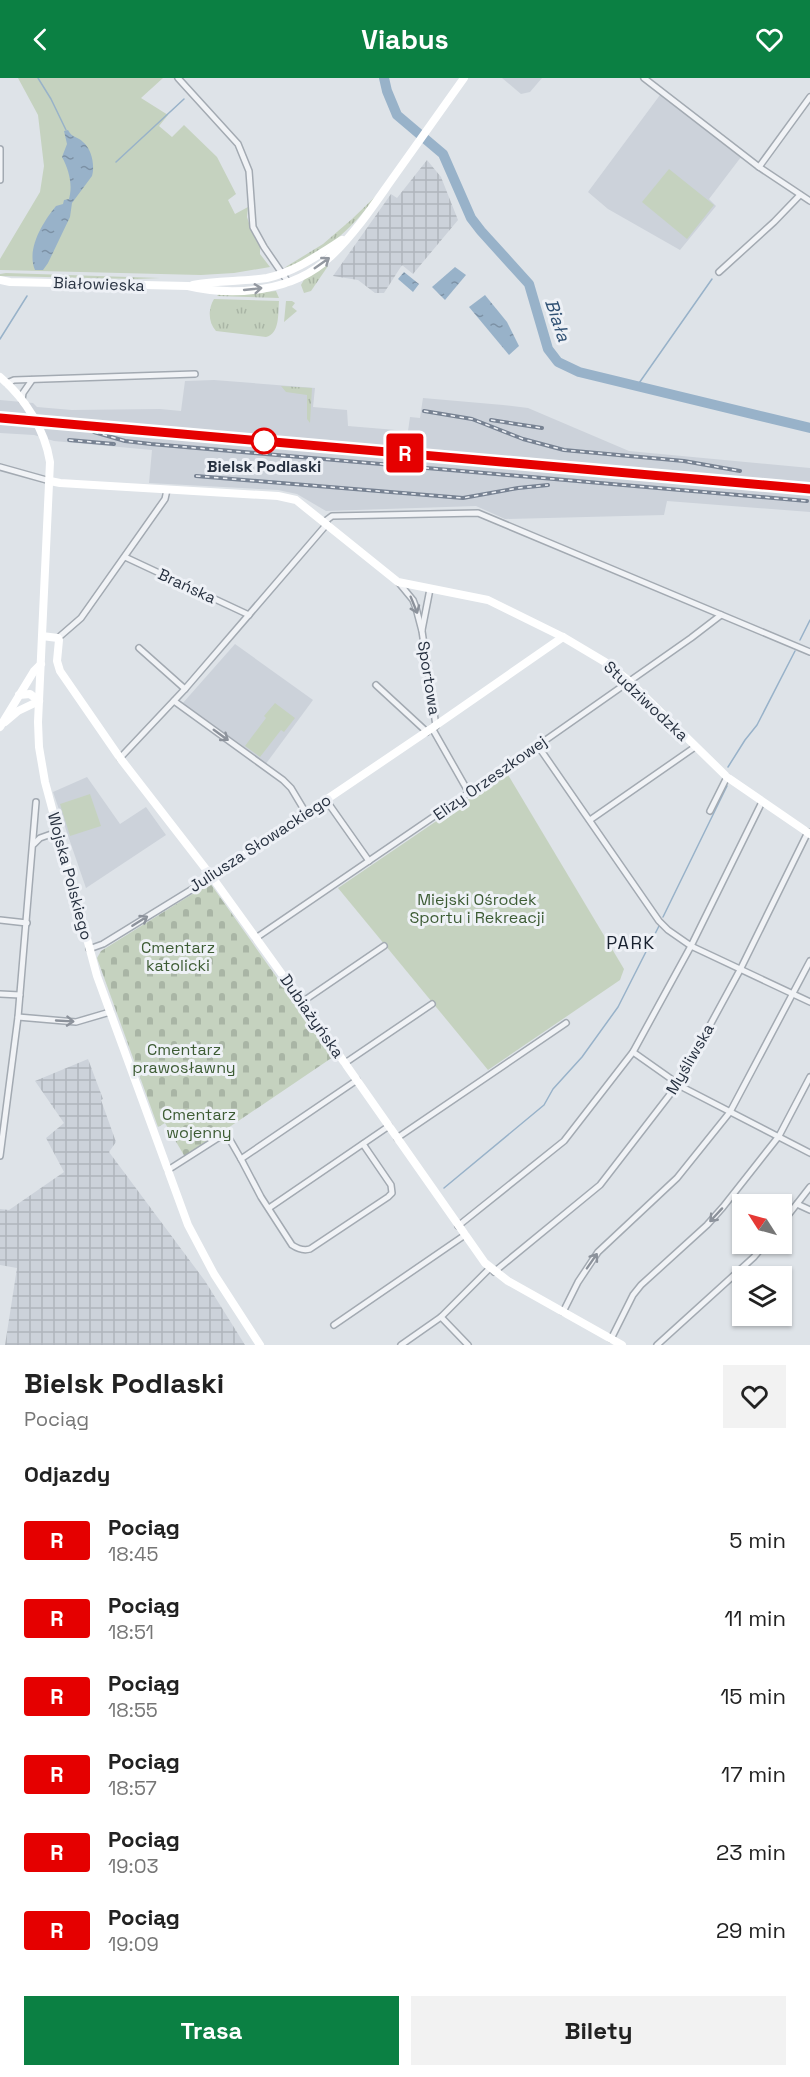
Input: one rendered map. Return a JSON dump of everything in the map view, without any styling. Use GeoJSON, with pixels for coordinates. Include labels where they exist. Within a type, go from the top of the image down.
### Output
{"type":"FeatureCollection","features":[{"type":"Feature","properties":{"kind":"street"},"geometry":{"type":"LineString","coordinates":[[178,78],[238,144],[249,171],[253,227],[288,282]]}},
{"type":"Feature","properties":{"kind":"street","name":"Białowieska"},"geometry":{"type":"LineString","coordinates":[[188,286],[204,290],[260,289],[288,282],[330,258],[361,223],[464,78]]}},
{"type":"Feature","properties":{"kind":"street"},"geometry":{"type":"LineString","coordinates":[[644,78],[759,167],[810,201]]}},
{"type":"Feature","properties":{"kind":"street"},"geometry":{"type":"LineString","coordinates":[[759,167],[810,97]]}},
{"type":"Feature","properties":{"kind":"street"},"geometry":{"type":"LineString","coordinates":[[0,149],[0,180]]}},
{"type":"Feature","properties":{"kind":"street"},"geometry":{"type":"LineString","coordinates":[[719,272],[801,195]]}},
{"type":"Feature","properties":{"kind":"street","name":"Białowieska"},"geometry":{"type":"LineString","coordinates":[[0,280],[188,286],[252,280],[282,273],[310,261],[348,236]]}},
{"type":"Feature","properties":{"kind":"street","name":"Białowieska"},"geometry":{"type":"LineString","coordinates":[[0,285],[10,282]]}},
{"type":"Feature","properties":{"kind":"street"},"geometry":{"type":"LineString","coordinates":[[7,383],[14,380],[195,374]]}},
{"type":"Feature","properties":{"kind":"street","name":"Wojska Polskiego"},"geometry":{"type":"LineString","coordinates":[[0,377],[22,400],[39,429],[48,451],[50,481],[39,714],[41,765],[57,832],[89,949],[185,1217],[201,1253],[260,1345]]}},
{"type":"Feature","properties":{"kind":"street"},"geometry":{"type":"LineString","coordinates":[[22,400],[23,393],[32,380]]}},
{"type":"Feature","properties":{"kind":"street"},"geometry":{"type":"LineString","coordinates":[[0,467],[50,481]]}},
{"type":"Feature","properties":{"kind":"street","name":"Sportowa"},"geometry":{"type":"LineString","coordinates":[[50,481],[288,497],[304,506],[398,582],[414,600],[422,631],[432,728],[469,793]]}},
{"type":"Feature","properties":{"kind":"street"},"geometry":{"type":"LineString","coordinates":[[42,636],[58,638],[81,618],[165,499],[167,490]]}},
{"type":"Feature","properties":{"kind":"street"},"geometry":{"type":"LineString","coordinates":[[120,758],[185,689],[332,516],[478,513],[810,652]]}},
{"type":"Feature","properties":{"kind":"street","name":"Brańska"},"geometry":{"type":"LineString","coordinates":[[125,557],[249,615]]}},
{"type":"Feature","properties":{"kind":"street","name":"Sportowa"},"geometry":{"type":"LineString","coordinates":[[398,582],[430,589],[422,631]]}},
{"type":"Feature","properties":{"kind":"street","name":"Studziwodzka"},"geometry":{"type":"LineString","coordinates":[[430,589],[488,600],[563,637],[605,662],[629,681],[727,777],[809,833]]}},
{"type":"Feature","properties":{"kind":"street","name":"Elizy Orzeszkowej"},"geometry":{"type":"LineString","coordinates":[[256,938],[538,746],[721,615]]}},
{"type":"Feature","properties":{"kind":"street","name":"Juliusza Słowackiego"},"geometry":{"type":"LineString","coordinates":[[89,949],[103,944],[212,877],[563,637]]}},
{"type":"Feature","properties":{"kind":"street","name":"Dubiażyńska"},"geometry":{"type":"LineString","coordinates":[[58,638],[57,661],[60,671],[120,758],[256,938],[458,1226],[492,1270],[622,1345]]}},
{"type":"Feature","properties":{"kind":"street"},"geometry":{"type":"LineString","coordinates":[[139,648],[185,689]]}},
{"type":"Feature","properties":{"kind":"street"},"geometry":{"type":"LineString","coordinates":[[0,727],[34,671],[41,664]]}},
{"type":"Feature","properties":{"kind":"street"},"geometry":{"type":"LineString","coordinates":[[376,685],[432,728]]}},
{"type":"Feature","properties":{"kind":"street"},"geometry":{"type":"LineString","coordinates":[[0,727],[18,711],[39,701],[30,694],[20,695]]}},
{"type":"Feature","properties":{"kind":"street"},"geometry":{"type":"LineString","coordinates":[[174,701],[283,780],[291,788],[306,813]]}},
{"type":"Feature","properties":{"kind":"street"},"geometry":{"type":"LineString","coordinates":[[27,707],[39,714]]}},
{"type":"Feature","properties":{"kind":"street"},"geometry":{"type":"LineString","coordinates":[[538,746],[659,921],[668,930],[691,946],[810,1002]]}},
{"type":"Feature","properties":{"kind":"street"},"geometry":{"type":"LineString","coordinates":[[590,820],[695,747]]}},
{"type":"Feature","properties":{"kind":"street"},"geometry":{"type":"LineString","coordinates":[[710,811],[727,777]]}},
{"type":"Feature","properties":{"kind":"street"},"geometry":{"type":"LineString","coordinates":[[326,800],[369,861]]}},
{"type":"Feature","properties":{"kind":"street"},"geometry":{"type":"LineString","coordinates":[[0,1156],[18,1017],[36,802]]}},
{"type":"Feature","properties":{"kind":"street"},"geometry":{"type":"LineString","coordinates":[[458,1226],[564,1141],[633,1052],[691,946],[762,802]]}},
{"type":"Feature","properties":{"kind":"street"},"geometry":{"type":"LineString","coordinates":[[34,844],[40,838],[57,832]]}},
{"type":"Feature","properties":{"kind":"street","name":"Myśliwska"},"geometry":{"type":"LineString","coordinates":[[401,1345],[441,1317],[492,1270],[600,1185],[678,1084],[740,970],[809,833]]}},
{"type":"Feature","properties":{"kind":"street"},"geometry":{"type":"LineString","coordinates":[[0,920],[27,923]]}},
{"type":"Feature","properties":{"kind":"street"},"geometry":{"type":"LineString","coordinates":[[302,1002],[384,946]]}},
{"type":"Feature","properties":{"kind":"street"},"geometry":{"type":"LineString","coordinates":[[563,1312],[578,1282],[598,1252],[671,1184],[730,1112],[810,961]]}},
{"type":"Feature","properties":{"kind":"street"},"geometry":{"type":"LineString","coordinates":[[0,994],[20,995]]}},
{"type":"Feature","properties":{"kind":"street"},"geometry":{"type":"LineString","coordinates":[[345,1063],[432,1004]]}},
{"type":"Feature","properties":{"kind":"street"},"geometry":{"type":"LineString","coordinates":[[18,1017],[76,1022],[110,1012]]}},
{"type":"Feature","properties":{"kind":"street"},"geometry":{"type":"LineString","coordinates":[[397,1138],[566,1023]]}},
{"type":"Feature","properties":{"kind":"street"},"geometry":{"type":"LineString","coordinates":[[633,1052],[678,1084],[810,1152]]}},
{"type":"Feature","properties":{"kind":"street"},"geometry":{"type":"LineString","coordinates":[[610,1339],[633,1295],[641,1285],[723,1207],[779,1137],[810,1077]]}},
{"type":"Feature","properties":{"kind":"street"},"geometry":{"type":"LineString","coordinates":[[241,1159],[357,1080]]}},
{"type":"Feature","properties":{"kind":"street"},"geometry":{"type":"LineString","coordinates":[[269,1208],[389,1126]]}},
{"type":"Feature","properties":{"kind":"street"},"geometry":{"type":"LineString","coordinates":[[168,1170],[226,1134],[292,1245],[306,1250],[392,1193],[391,1185],[363,1144]]}},
{"type":"Feature","properties":{"kind":"street"},"geometry":{"type":"LineString","coordinates":[[792,1210],[810,1187]]}},
{"type":"Feature","properties":{"kind":"street"},"geometry":{"type":"LineString","coordinates":[[797,1204],[810,1210]]}},
{"type":"Feature","properties":{"kind":"street"},"geometry":{"type":"LineString","coordinates":[[334,1325],[465,1235]]}},
{"type":"Feature","properties":{"kind":"street"},"geometry":{"type":"LineString","coordinates":[[657,1345],[757,1254]]}},
{"type":"Feature","properties":{"kind":"street"},"geometry":{"type":"LineString","coordinates":[[441,1317],[468,1345]]}},
{"type":"Feature","properties":{"kind":"shaded area"},"geometry":{"type":"Polygon","coordinates":[[[502,78],[542,78],[530,92],[521,94],[502,78]]]}},
{"type":"Feature","properties":{"kind":"shaded area"},"geometry":{"type":"Polygon","coordinates":[[[660,95],[741,157],[709,199],[716,206],[680,250],[608,209],[588,192],[660,95]]]}},
{"type":"Feature","properties":{"kind":"shaded area"},"geometry":{"type":"Polygon","coordinates":[[[427,160],[441,177],[458,220],[413,274],[402,265],[384,293],[375,293],[358,280],[333,276],[391,194],[397,198],[427,160]]]}},
{"type":"Feature","properties":{"kind":"shaded area"},"geometry":{"type":"Polygon","coordinates":[[[214,380],[315,388],[313,407],[347,410],[348,426],[408,431],[410,417],[420,418],[423,398],[503,405],[528,408],[629,451],[810,468],[810,512],[667,501],[664,515],[505,519],[476,506],[326,511],[297,494],[278,490],[149,483],[152,450],[54,441],[34,435],[0,433],[0,400],[33,403],[37,407],[72,410],[160,409],[181,411],[185,381],[214,380]]]}},
{"type":"Feature","properties":{"kind":"shaded area"},"geometry":{"type":"Polygon","coordinates":[[[235,644],[313,700],[265,765],[182,704],[235,644]]]}},
{"type":"Feature","properties":{"kind":"shaded area"},"geometry":{"type":"Polygon","coordinates":[[[87,777],[120,824],[146,807],[166,835],[86,888],[53,792],[87,777]]]}},
{"type":"Feature","properties":{"kind":"shaded area"},"geometry":{"type":"Polygon","coordinates":[[[88,1059],[116,1142],[109,1152],[205,1281],[245,1345],[5,1345],[17,1268],[0,1265],[0,1209],[9,1210],[64,1172],[46,1138],[64,1123],[35,1081],[88,1059]]]}},
{"type":"Feature","properties":{"kind":"green space"},"geometry":{"type":"Polygon","coordinates":[[[18,78],[163,78],[141,98],[168,115],[159,126],[172,137],[184,125],[217,157],[236,194],[228,200],[235,214],[248,207],[247,217],[260,246],[260,254],[270,267],[234,273],[201,275],[0,270],[0,259],[40,192],[44,166],[38,115],[18,78]]]}},
{"type":"Feature","properties":{"kind":"green space"},"geometry":{"type":"Polygon","coordinates":[[[669,169],[714,205],[687,239],[642,202],[669,169]]]}},
{"type":"Feature","properties":{"kind":"green space"},"geometry":{"type":"Polygon","coordinates":[[[379,193],[360,216],[325,248],[298,264],[284,268],[323,244],[379,193]]]}},
{"type":"Feature","properties":{"kind":"green space"},"geometry":{"type":"Polygon","coordinates":[[[326,264],[328,266],[311,291],[304,293],[301,285],[305,278],[326,264]]]}},
{"type":"Feature","properties":{"kind":"green space"},"geometry":{"type":"Polygon","coordinates":[[[6,273],[160,278],[0,276],[6,273]]]}},
{"type":"Feature","properties":{"kind":"green space"},"geometry":{"type":"Polygon","coordinates":[[[276,291],[279,298],[217,296],[219,294],[276,291]]]}},
{"type":"Feature","properties":{"kind":"green space"},"geometry":{"type":"Polygon","coordinates":[[[214,299],[279,301],[274,332],[266,337],[216,331],[211,324],[210,315],[214,299]]]}},
{"type":"Feature","properties":{"kind":"green space"},"geometry":{"type":"Polygon","coordinates":[[[286,301],[295,303],[292,307],[297,311],[284,322],[286,301]]]}},
{"type":"Feature","properties":{"kind":"green space"},"geometry":{"type":"Polygon","coordinates":[[[281,386],[312,388],[310,423],[307,419],[307,395],[286,392],[281,386]]]}},
{"type":"Feature","properties":{"kind":"green space"},"geometry":{"type":"Polygon","coordinates":[[[275,703],[295,718],[284,732],[281,730],[260,757],[245,746],[275,703]]]}},
{"type":"Feature","properties":{"kind":"green space","name":"Miejski Ośrodek Sportu i Rekreacji"},"geometry":{"type":"Polygon","coordinates":[[[507,773],[624,969],[620,980],[488,1070],[338,888],[507,773]]]}},
{"type":"Feature","properties":{"kind":"green space"},"geometry":{"type":"Polygon","coordinates":[[[90,794],[101,826],[70,836],[60,804],[90,794]]]}},
{"type":"Feature","properties":{"kind":"green space"},"geometry":{"type":"Polygon","coordinates":[[[210,883],[333,1057],[185,1157],[165,1123],[158,1127],[97,958],[101,951],[210,883]]]}},
{"type":"Feature","properties":{"kind":"water"},"geometry":{"type":"Polygon","coordinates":[[[68,130],[89,149],[93,172],[72,203],[70,217],[48,263],[43,270],[35,270],[33,253],[37,236],[56,206],[69,199],[70,178],[62,157],[67,144],[64,131],[68,130]]]}},
{"type":"Feature","properties":{"kind":"water"},"geometry":{"type":"Polygon","coordinates":[[[455,267],[466,275],[445,300],[432,287],[455,267]]]}},
{"type":"Feature","properties":{"kind":"water"},"geometry":{"type":"Polygon","coordinates":[[[404,272],[419,284],[413,292],[398,279],[404,272]]]}},
{"type":"Feature","properties":{"kind":"water"},"geometry":{"type":"Polygon","coordinates":[[[485,295],[507,322],[519,346],[509,355],[469,307],[485,295]]]}},
{"type":"Feature","properties":{"kind":"waterway"},"geometry":{"type":"LineString","coordinates":[[38,78],[66,130]]}},
{"type":"Feature","properties":{"kind":"waterway","name":"Biała"},"geometry":{"type":"LineString","coordinates":[[384,78],[397,115],[443,154],[471,218],[529,284],[548,349],[558,362],[579,372],[810,428]]}},
{"type":"Feature","properties":{"kind":"waterway"},"geometry":{"type":"LineString","coordinates":[[116,162],[184,99]]}},
{"type":"Feature","properties":{"kind":"waterway"},"geometry":{"type":"LineString","coordinates":[[637,386],[712,279]]}},
{"type":"Feature","properties":{"kind":"waterway"},"geometry":{"type":"LineString","coordinates":[[0,339],[27,296]]}},
{"type":"Feature","properties":{"kind":"waterway"},"geometry":{"type":"LineString","coordinates":[[800,640],[810,620]]}},
{"type":"Feature","properties":{"kind":"waterway"},"geometry":{"type":"LineString","coordinates":[[728,767],[757,725],[795,651]]}},
{"type":"Feature","properties":{"kind":"waterway"},"geometry":{"type":"LineString","coordinates":[[663,917],[727,786]]}},
{"type":"Feature","properties":{"kind":"waterway"},"geometry":{"type":"LineString","coordinates":[[444,1188],[544,1105],[553,1089],[582,1057],[618,1007],[659,926]]}},
{"type":"Feature","properties":{"kind":"railway"},"geometry":{"type":"LineString","coordinates":[[424,411],[472,419],[523,439],[564,450],[684,461],[740,471]]}},
{"type":"Feature","properties":{"kind":"railway"},"geometry":{"type":"LineString","coordinates":[[0,418],[810,489]]}},
{"type":"Feature","properties":{"kind":"railway"},"geometry":{"type":"LineString","coordinates":[[491,420],[542,428]]}},
{"type":"Feature","properties":{"kind":"railway"},"geometry":{"type":"LineString","coordinates":[[94,432],[125,441],[151,444],[807,501]]}},
{"type":"Feature","properties":{"kind":"railway"},"geometry":{"type":"LineString","coordinates":[[69,440],[114,444]]}},
{"type":"Feature","properties":{"kind":"railway"},"geometry":{"type":"LineString","coordinates":[[196,476],[463,498],[548,485]]}},
{"type":"Feature","properties":{"kind":"train","name":"R"},"geometry":{"type":"LineString","coordinates":[[0,418],[810,489]]}},
{"type":"Feature","properties":{"kind":"place","name":"Bielsk Podlaski"},"geometry":{"type":"Point","coordinates":[264,441]}},
{"type":"Feature","properties":{"kind":"district","name":"PARK"},"geometry":{"type":"Point","coordinates":[631,942]}},
{"type":"Feature","properties":{"kind":"park label","name":"Cmentarz katolicki"},"geometry":{"type":"Point","coordinates":[178,956]}},
{"type":"Feature","properties":{"kind":"park label","name":"Cmentarz prawosławny"},"geometry":{"type":"Point","coordinates":[184,1058]}},
{"type":"Feature","properties":{"kind":"park label","name":"Cmentarz wojenny"},"geometry":{"type":"Point","coordinates":[199,1123]}}]}
